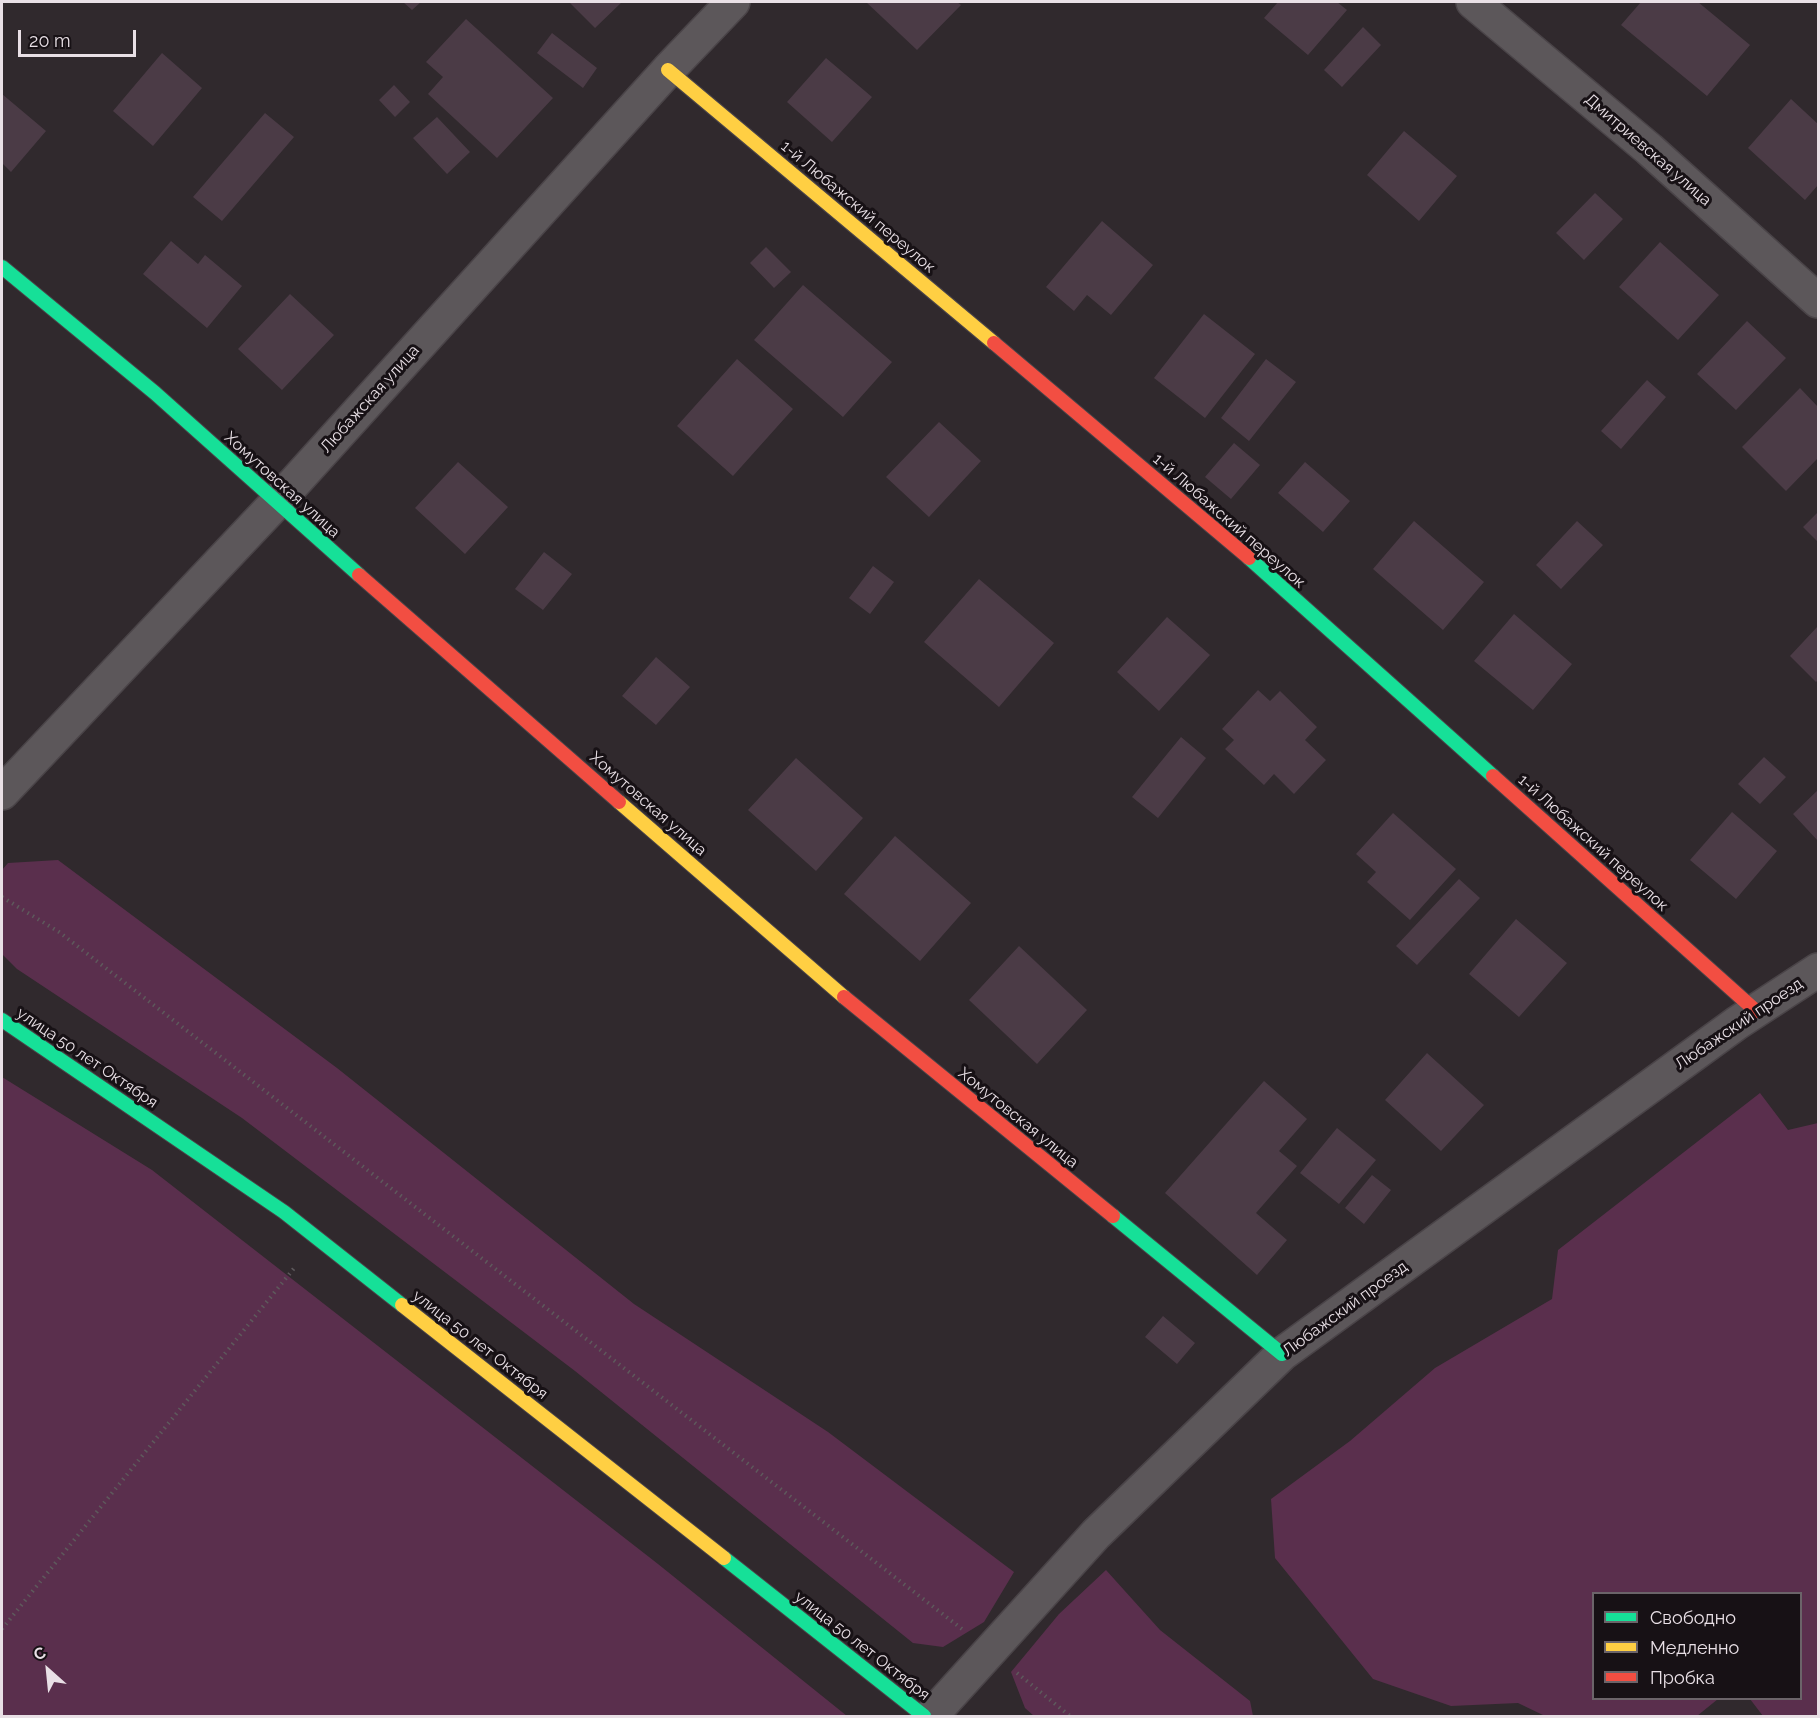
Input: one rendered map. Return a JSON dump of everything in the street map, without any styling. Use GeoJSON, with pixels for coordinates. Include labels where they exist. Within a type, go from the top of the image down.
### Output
{"type":"FeatureCollection","features":[{"type":"Feature","properties":{"kind":"street","name":"Любажская улица"},"geometry":{"type":"LineString","coordinates":[[2,793],[276,503],[668,70],[734,2]]}},
{"type":"Feature","properties":{"kind":"street","name":"Дмитриевская улица"},"geometry":{"type":"LineString","coordinates":[[1473,2],[1649,149],[1818,301]]}},
{"type":"Feature","properties":{"kind":"street","name":"1-й Любажский переулок"},"geometry":{"type":"LineString","coordinates":[[668,70],[1215,529],[1756,1011]]}},
{"type":"Feature","properties":{"kind":"street","name":"Хомутовская улица"},"geometry":{"type":"LineString","coordinates":[[2,267],[155,393],[276,503],[812,970],[1282,1354]]}},
{"type":"Feature","properties":{"kind":"street","name":"Любажский проезд"},"geometry":{"type":"LineString","coordinates":[[931,1716],[1096,1534],[1282,1354],[1737,1023],[1818,970]]}},
{"type":"Feature","properties":{"kind":"street","name":"улица 50 лет Октября"},"geometry":{"type":"LineString","coordinates":[[2,1020],[284,1212],[924,1716]]}},
{"type":"Feature","properties":{"kind":"path"},"geometry":{"type":"LineString","coordinates":[[2,897],[59,932],[990,1651],[1070,1716]]}},
{"type":"Feature","properties":{"kind":"path"},"geometry":{"type":"LineString","coordinates":[[2,1629],[318,1239]]}},
{"type":"Feature","properties":{"kind":"shaded area"},"geometry":{"type":"Polygon","coordinates":[[[58,860],[337,1068],[634,1304],[828,1432],[1014,1572],[984,1622],[943,1647],[913,1643],[575,1371],[242,1118],[17,969],[2,954],[2,870],[8,863],[58,860]]]}},
{"type":"Feature","properties":{"kind":"shaded area"},"geometry":{"type":"Polygon","coordinates":[[[2,1077],[152,1170],[658,1564],[847,1716],[2,1716],[2,1077]]]}},
{"type":"Feature","properties":{"kind":"shaded area"},"geometry":{"type":"Polygon","coordinates":[[[1760,1093],[1788,1130],[1818,1123],[1818,1716],[1763,1716],[1751,1700],[1802,1700],[1802,1592],[1592,1592],[1592,1700],[1717,1700],[1697,1716],[1545,1716],[1518,1703],[1451,1706],[1373,1679],[1275,1558],[1271,1499],[1350,1441],[1435,1368],[1552,1299],[1558,1250],[1760,1093]]]}},
{"type":"Feature","properties":{"kind":"shaded area"},"geometry":{"type":"Polygon","coordinates":[[[1106,1570],[1160,1630],[1250,1701],[1253,1716],[1034,1716],[1025,1708],[1011,1672],[1059,1614],[1106,1570]]]}},
{"type":"Feature","properties":{"kind":"building"},"geometry":{"type":"Polygon","coordinates":[[[403,2],[421,2],[412,10],[403,2]]]}},
{"type":"Feature","properties":{"kind":"building"},"geometry":{"type":"Polygon","coordinates":[[[569,2],[622,2],[595,28],[569,2]]]}},
{"type":"Feature","properties":{"kind":"building"},"geometry":{"type":"Polygon","coordinates":[[[866,2],[957,2],[961,5],[917,50],[866,2]]]}},
{"type":"Feature","properties":{"kind":"building"},"geometry":{"type":"Polygon","coordinates":[[[1278,2],[1337,2],[1347,10],[1308,55],[1264,18],[1278,2]]]}},
{"type":"Feature","properties":{"kind":"building"},"geometry":{"type":"Polygon","coordinates":[[[1641,2],[1698,2],[1750,45],[1707,96],[1621,25],[1641,2]]]}},
{"type":"Feature","properties":{"kind":"building"},"geometry":{"type":"Polygon","coordinates":[[[466,19],[553,98],[497,158],[428,94],[443,77],[426,62],[466,19]]]}},
{"type":"Feature","properties":{"kind":"building"},"geometry":{"type":"Polygon","coordinates":[[[1363,27],[1381,45],[1342,87],[1324,70],[1363,27]]]}},
{"type":"Feature","properties":{"kind":"building"},"geometry":{"type":"Polygon","coordinates":[[[552,33],[597,68],[583,88],[537,53],[552,33]]]}},
{"type":"Feature","properties":{"kind":"building"},"geometry":{"type":"Polygon","coordinates":[[[162,53],[202,88],[153,146],[113,111],[162,53]]]}},
{"type":"Feature","properties":{"kind":"building"},"geometry":{"type":"Polygon","coordinates":[[[826,58],[872,97],[832,142],[787,102],[826,58]]]}},
{"type":"Feature","properties":{"kind":"building"},"geometry":{"type":"Polygon","coordinates":[[[394,85],[410,102],[395,117],[379,100],[394,85]]]}},
{"type":"Feature","properties":{"kind":"building"},"geometry":{"type":"Polygon","coordinates":[[[2,94],[46,131],[11,172],[2,163],[2,94]]]}},
{"type":"Feature","properties":{"kind":"building"},"geometry":{"type":"Polygon","coordinates":[[[1791,99],[1818,124],[1818,185],[1805,200],[1748,148],[1791,99]]]}},
{"type":"Feature","properties":{"kind":"building"},"geometry":{"type":"Polygon","coordinates":[[[265,113],[294,137],[222,221],[193,197],[265,113]]]}},
{"type":"Feature","properties":{"kind":"building"},"geometry":{"type":"Polygon","coordinates":[[[437,117],[470,152],[447,174],[413,138],[437,117]]]}},
{"type":"Feature","properties":{"kind":"building"},"geometry":{"type":"Polygon","coordinates":[[[1404,131],[1457,176],[1419,221],[1367,175],[1404,131]]]}},
{"type":"Feature","properties":{"kind":"building"},"geometry":{"type":"Polygon","coordinates":[[[1595,193],[1623,219],[1584,260],[1556,233],[1595,193]]]}},
{"type":"Feature","properties":{"kind":"building"},"geometry":{"type":"Polygon","coordinates":[[[1102,221],[1153,265],[1111,315],[1087,295],[1074,311],[1046,287],[1102,221]]]}},
{"type":"Feature","properties":{"kind":"building"},"geometry":{"type":"Polygon","coordinates":[[[171,241],[198,264],[205,255],[242,286],[207,328],[143,274],[171,241]]]}},
{"type":"Feature","properties":{"kind":"building"},"geometry":{"type":"Polygon","coordinates":[[[1660,242],[1719,295],[1678,340],[1619,287],[1660,242]]]}},
{"type":"Feature","properties":{"kind":"building"},"geometry":{"type":"Polygon","coordinates":[[[766,247],[791,272],[774,288],[750,263],[766,247]]]}},
{"type":"Feature","properties":{"kind":"building"},"geometry":{"type":"Polygon","coordinates":[[[803,285],[892,362],[843,417],[754,340],[803,285]]]}},
{"type":"Feature","properties":{"kind":"building"},"geometry":{"type":"Polygon","coordinates":[[[290,294],[334,335],[282,390],[238,349],[290,294]]]}},
{"type":"Feature","properties":{"kind":"building"},"geometry":{"type":"Polygon","coordinates":[[[1204,314],[1255,354],[1205,418],[1154,378],[1204,314]]]}},
{"type":"Feature","properties":{"kind":"building"},"geometry":{"type":"Polygon","coordinates":[[[1747,321],[1786,358],[1736,410],[1697,374],[1747,321]]]}},
{"type":"Feature","properties":{"kind":"building"},"geometry":{"type":"Polygon","coordinates":[[[737,359],[793,409],[733,476],[677,426],[737,359]]]}},
{"type":"Feature","properties":{"kind":"building"},"geometry":{"type":"Polygon","coordinates":[[[1266,359],[1296,382],[1249,441],[1221,418],[1266,359]]]}},
{"type":"Feature","properties":{"kind":"building"},"geometry":{"type":"Polygon","coordinates":[[[1647,380],[1666,397],[1621,449],[1601,431],[1647,380]]]}},
{"type":"Feature","properties":{"kind":"building"},"geometry":{"type":"Polygon","coordinates":[[[1800,388],[1818,407],[1818,458],[1786,491],[1742,447],[1800,388]]]}},
{"type":"Feature","properties":{"kind":"building"},"geometry":{"type":"Polygon","coordinates":[[[939,422],[981,461],[929,517],[886,477],[939,422]]]}},
{"type":"Feature","properties":{"kind":"building"},"geometry":{"type":"Polygon","coordinates":[[[1234,443],[1260,465],[1231,499],[1205,477],[1234,443]]]}},
{"type":"Feature","properties":{"kind":"building"},"geometry":{"type":"Polygon","coordinates":[[[458,462],[508,507],[465,554],[415,508],[458,462]]]}},
{"type":"Feature","properties":{"kind":"building"},"geometry":{"type":"Polygon","coordinates":[[[1305,462],[1350,501],[1323,532],[1278,493],[1305,462]]]}},
{"type":"Feature","properties":{"kind":"building"},"geometry":{"type":"Polygon","coordinates":[[[1818,512],[1818,542],[1803,527],[1818,512]]]}},
{"type":"Feature","properties":{"kind":"building"},"geometry":{"type":"Polygon","coordinates":[[[1414,521],[1484,582],[1443,630],[1373,569],[1414,521]]]}},
{"type":"Feature","properties":{"kind":"building"},"geometry":{"type":"Polygon","coordinates":[[[1577,521],[1603,545],[1561,589],[1536,565],[1577,521]]]}},
{"type":"Feature","properties":{"kind":"building"},"geometry":{"type":"Polygon","coordinates":[[[544,552],[572,574],[543,610],[515,589],[544,552]]]}},
{"type":"Feature","properties":{"kind":"building"},"geometry":{"type":"Polygon","coordinates":[[[873,566],[894,582],[870,614],[849,598],[873,566]]]}},
{"type":"Feature","properties":{"kind":"building"},"geometry":{"type":"Polygon","coordinates":[[[979,579],[1054,643],[999,707],[924,642],[979,579]]]}},
{"type":"Feature","properties":{"kind":"building"},"geometry":{"type":"Polygon","coordinates":[[[1514,614],[1572,664],[1533,710],[1474,661],[1514,614]]]}},
{"type":"Feature","properties":{"kind":"building"},"geometry":{"type":"Polygon","coordinates":[[[1167,617],[1210,655],[1159,711],[1117,672],[1167,617]]]}},
{"type":"Feature","properties":{"kind":"building"},"geometry":{"type":"Polygon","coordinates":[[[1818,626],[1818,680],[1816,682],[1790,656],[1818,626]]]}},
{"type":"Feature","properties":{"kind":"building"},"geometry":{"type":"Polygon","coordinates":[[[656,657],[690,687],[656,725],[622,696],[656,657]]]}},
{"type":"Feature","properties":{"kind":"building"},"geometry":{"type":"Polygon","coordinates":[[[1258,690],[1270,701],[1280,691],[1317,727],[1305,740],[1326,760],[1294,794],[1274,774],[1264,785],[1225,749],[1234,740],[1222,729],[1258,690]]]}},
{"type":"Feature","properties":{"kind":"building"},"geometry":{"type":"Polygon","coordinates":[[[1181,737],[1206,758],[1158,818],[1132,797],[1181,737]]]}},
{"type":"Feature","properties":{"kind":"building"},"geometry":{"type":"Polygon","coordinates":[[[1764,757],[1786,777],[1760,804],[1738,784],[1764,757]]]}},
{"type":"Feature","properties":{"kind":"building"},"geometry":{"type":"Polygon","coordinates":[[[796,758],[863,818],[816,871],[748,810],[796,758]]]}},
{"type":"Feature","properties":{"kind":"building"},"geometry":{"type":"Polygon","coordinates":[[[1818,790],[1818,841],[1793,814],[1818,790]]]}},
{"type":"Feature","properties":{"kind":"building"},"geometry":{"type":"Polygon","coordinates":[[[1732,812],[1777,851],[1736,899],[1690,860],[1732,812]]]}},
{"type":"Feature","properties":{"kind":"building"},"geometry":{"type":"Polygon","coordinates":[[[1393,813],[1456,869],[1410,920],[1367,882],[1376,872],[1356,854],[1393,813]]]}},
{"type":"Feature","properties":{"kind":"building"},"geometry":{"type":"Polygon","coordinates":[[[895,836],[971,903],[920,961],[844,894],[895,836]]]}},
{"type":"Feature","properties":{"kind":"building"},"geometry":{"type":"Polygon","coordinates":[[[1459,879],[1480,898],[1417,965],[1396,946],[1459,879]]]}},
{"type":"Feature","properties":{"kind":"building"},"geometry":{"type":"Polygon","coordinates":[[[1516,919],[1567,963],[1519,1017],[1469,974],[1516,919]]]}},
{"type":"Feature","properties":{"kind":"building"},"geometry":{"type":"Polygon","coordinates":[[[1019,946],[1087,1010],[1037,1064],[969,1000],[1019,946]]]}},
{"type":"Feature","properties":{"kind":"building"},"geometry":{"type":"Polygon","coordinates":[[[1427,1053],[1484,1105],[1441,1151],[1385,1100],[1427,1053]]]}},
{"type":"Feature","properties":{"kind":"building"},"geometry":{"type":"Polygon","coordinates":[[[1264,1081],[1307,1119],[1279,1151],[1297,1166],[1256,1213],[1287,1240],[1257,1275],[1165,1193],[1264,1081]]]}},
{"type":"Feature","properties":{"kind":"building"},"geometry":{"type":"Polygon","coordinates":[[[1337,1128],[1376,1160],[1339,1204],[1300,1173],[1337,1128]]]}},
{"type":"Feature","properties":{"kind":"building"},"geometry":{"type":"Polygon","coordinates":[[[1372,1175],[1391,1190],[1364,1224],[1345,1208],[1372,1175]]]}},
{"type":"Feature","properties":{"kind":"building"},"geometry":{"type":"Polygon","coordinates":[[[1163,1316],[1195,1343],[1177,1364],[1145,1337],[1163,1316]]]}},
{"type":"Feature","properties":{"kind":"traffic: fast"},"geometry":{"type":"LineString","coordinates":[[2,267],[155,393],[359,575]]}},
{"type":"Feature","properties":{"kind":"traffic: fast"},"geometry":{"type":"LineString","coordinates":[[1249,558],[1493,776]]}},
{"type":"Feature","properties":{"kind":"traffic: fast"},"geometry":{"type":"LineString","coordinates":[[2,1020],[284,1212],[402,1305]]}},
{"type":"Feature","properties":{"kind":"traffic: fast"},"geometry":{"type":"LineString","coordinates":[[1113,1216],[1282,1354]]}},
{"type":"Feature","properties":{"kind":"traffic: fast"},"geometry":{"type":"LineString","coordinates":[[724,1558],[924,1716]]}},
{"type":"Feature","properties":{"kind":"traffic: slow"},"geometry":{"type":"LineString","coordinates":[[668,70],[994,343]]}},
{"type":"Feature","properties":{"kind":"traffic: slow"},"geometry":{"type":"LineString","coordinates":[[619,802],[844,997]]}},
{"type":"Feature","properties":{"kind":"traffic: slow"},"geometry":{"type":"LineString","coordinates":[[402,1305],[724,1558]]}},
{"type":"Feature","properties":{"kind":"traffic: jam"},"geometry":{"type":"LineString","coordinates":[[994,343],[1249,558]]}},
{"type":"Feature","properties":{"kind":"traffic: jam"},"geometry":{"type":"LineString","coordinates":[[359,575],[619,802]]}},
{"type":"Feature","properties":{"kind":"traffic: jam"},"geometry":{"type":"LineString","coordinates":[[1493,776],[1756,1011]]}},
{"type":"Feature","properties":{"kind":"traffic: jam"},"geometry":{"type":"LineString","coordinates":[[844,997],[1113,1216]]}}]}
